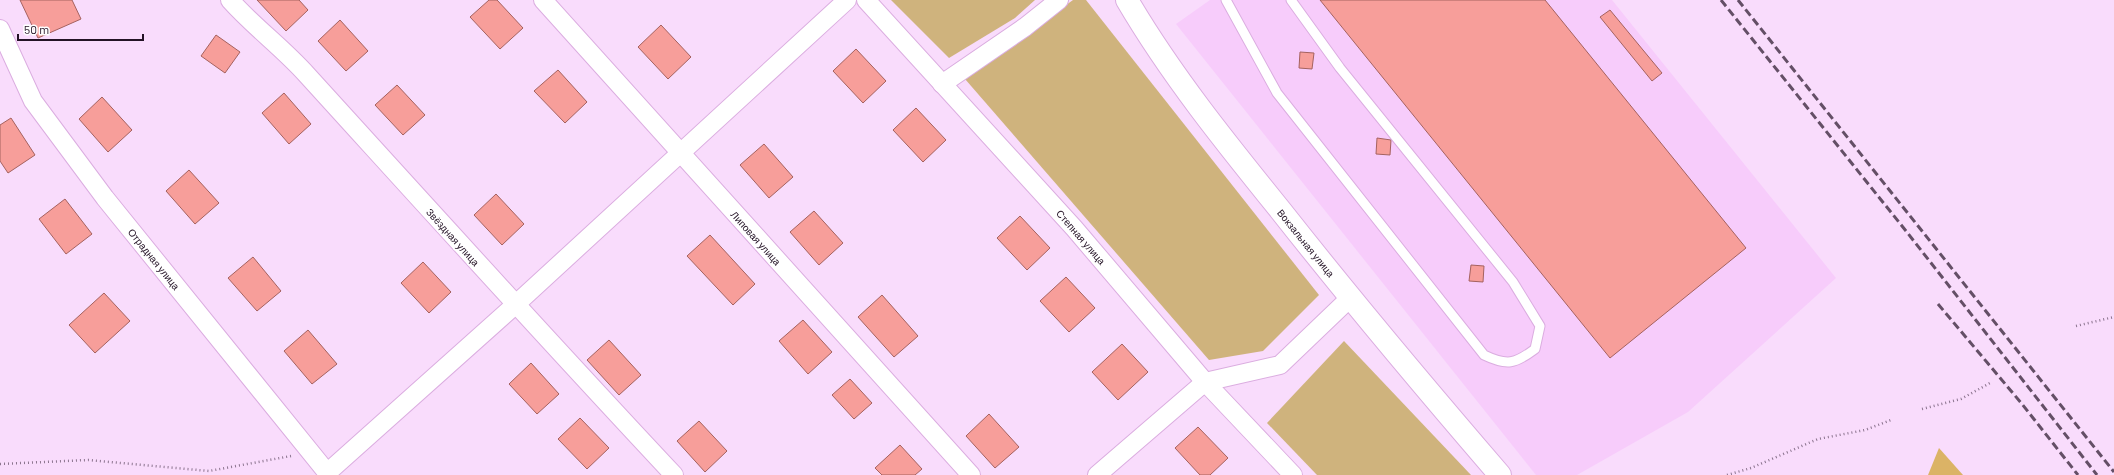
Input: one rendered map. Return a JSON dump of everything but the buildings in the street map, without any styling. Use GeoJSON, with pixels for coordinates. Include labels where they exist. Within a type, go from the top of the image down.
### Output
{"type":"FeatureCollection","features":[{"type":"Feature","properties":{"kind":"main road","name":"Вокзальная улица"},"geometry":{"type":"LineString","coordinates":[[1127,0],[1168,65],[1220,135],[1350,298],[1500,475]]}},
{"type":"Feature","properties":{"kind":"street","name":"Звёздная улица"},"geometry":{"type":"LineString","coordinates":[[230,0],[239,11],[293,59],[515,305],[674,475]]}},
{"type":"Feature","properties":{"kind":"street","name":"Липовая улица"},"geometry":{"type":"LineString","coordinates":[[543,0],[971,475]]}},
{"type":"Feature","properties":{"kind":"street"},"geometry":{"type":"LineString","coordinates":[[328,474],[515,305],[847,0]]}},
{"type":"Feature","properties":{"kind":"street","name":"Степная улица"},"geometry":{"type":"LineString","coordinates":[[866,0],[1074,228],[1205,382],[1293,475]]}},
{"type":"Feature","properties":{"kind":"street"},"geometry":{"type":"LineString","coordinates":[[942,84],[1025,27],[1059,0]]}},
{"type":"Feature","properties":{"kind":"street","name":"Отрадная улица"},"geometry":{"type":"LineString","coordinates":[[0,29],[33,101],[105,198],[328,474]]}},
{"type":"Feature","properties":{"kind":"street"},"geometry":{"type":"LineString","coordinates":[[1096,475],[1205,382],[1280,365],[1350,298]]}},
{"type":"Feature","properties":{"kind":"lane"},"geometry":{"type":"LineString","coordinates":[[1226,0],[1277,93],[1484,355],[1499,362],[1518,361],[1535,349],[1540,326],[1513,282],[1340,68],[1290,0]]}},
{"type":"Feature","properties":{"kind":"path"},"geometry":{"type":"LineString","coordinates":[[2076,326],[2114,317]]}},
{"type":"Feature","properties":{"kind":"path"},"geometry":{"type":"LineString","coordinates":[[1922,409],[1961,399],[1990,383]]}},
{"type":"Feature","properties":{"kind":"path"},"geometry":{"type":"LineString","coordinates":[[1727,475],[1751,468],[1818,439],[1865,430],[1891,420]]}},
{"type":"Feature","properties":{"kind":"path"},"geometry":{"type":"LineString","coordinates":[[0,464],[88,460],[208,471],[310,452]]}},
{"type":"Feature","properties":{"kind":"shaded area"},"geometry":{"type":"Polygon","coordinates":[[[891,0],[1035,0],[1015,18],[949,58],[891,0]]]}},
{"type":"Feature","properties":{"kind":"shaded area"},"geometry":{"type":"Polygon","coordinates":[[[1073,0],[1086,0],[1319,295],[1263,351],[1209,360],[965,79],[1073,0]]]}},
{"type":"Feature","properties":{"kind":"shaded area"},"geometry":{"type":"Polygon","coordinates":[[[1210,0],[1612,0],[1836,278],[1688,412],[1577,475],[1536,475],[1176,24],[1210,0]]]}},
{"type":"Feature","properties":{"kind":"shaded area"},"geometry":{"type":"Polygon","coordinates":[[[1344,341],[1471,475],[1317,475],[1267,423],[1344,341]]]}},
{"type":"Feature","properties":{"kind":"shaded area"},"geometry":{"type":"Polygon","coordinates":[[[1939,448],[1963,475],[1928,475],[1939,448]]]}},
{"type":"Feature","properties":{"kind":"railway"},"geometry":{"type":"LineString","coordinates":[[1721,0],[1906,231],[2097,475]]}},
{"type":"Feature","properties":{"kind":"railway"},"geometry":{"type":"LineString","coordinates":[[1738,0],[2114,472]]}},
{"type":"Feature","properties":{"kind":"railway"},"geometry":{"type":"LineString","coordinates":[[1938,304],[2022,404],[2078,475]]}}]}
